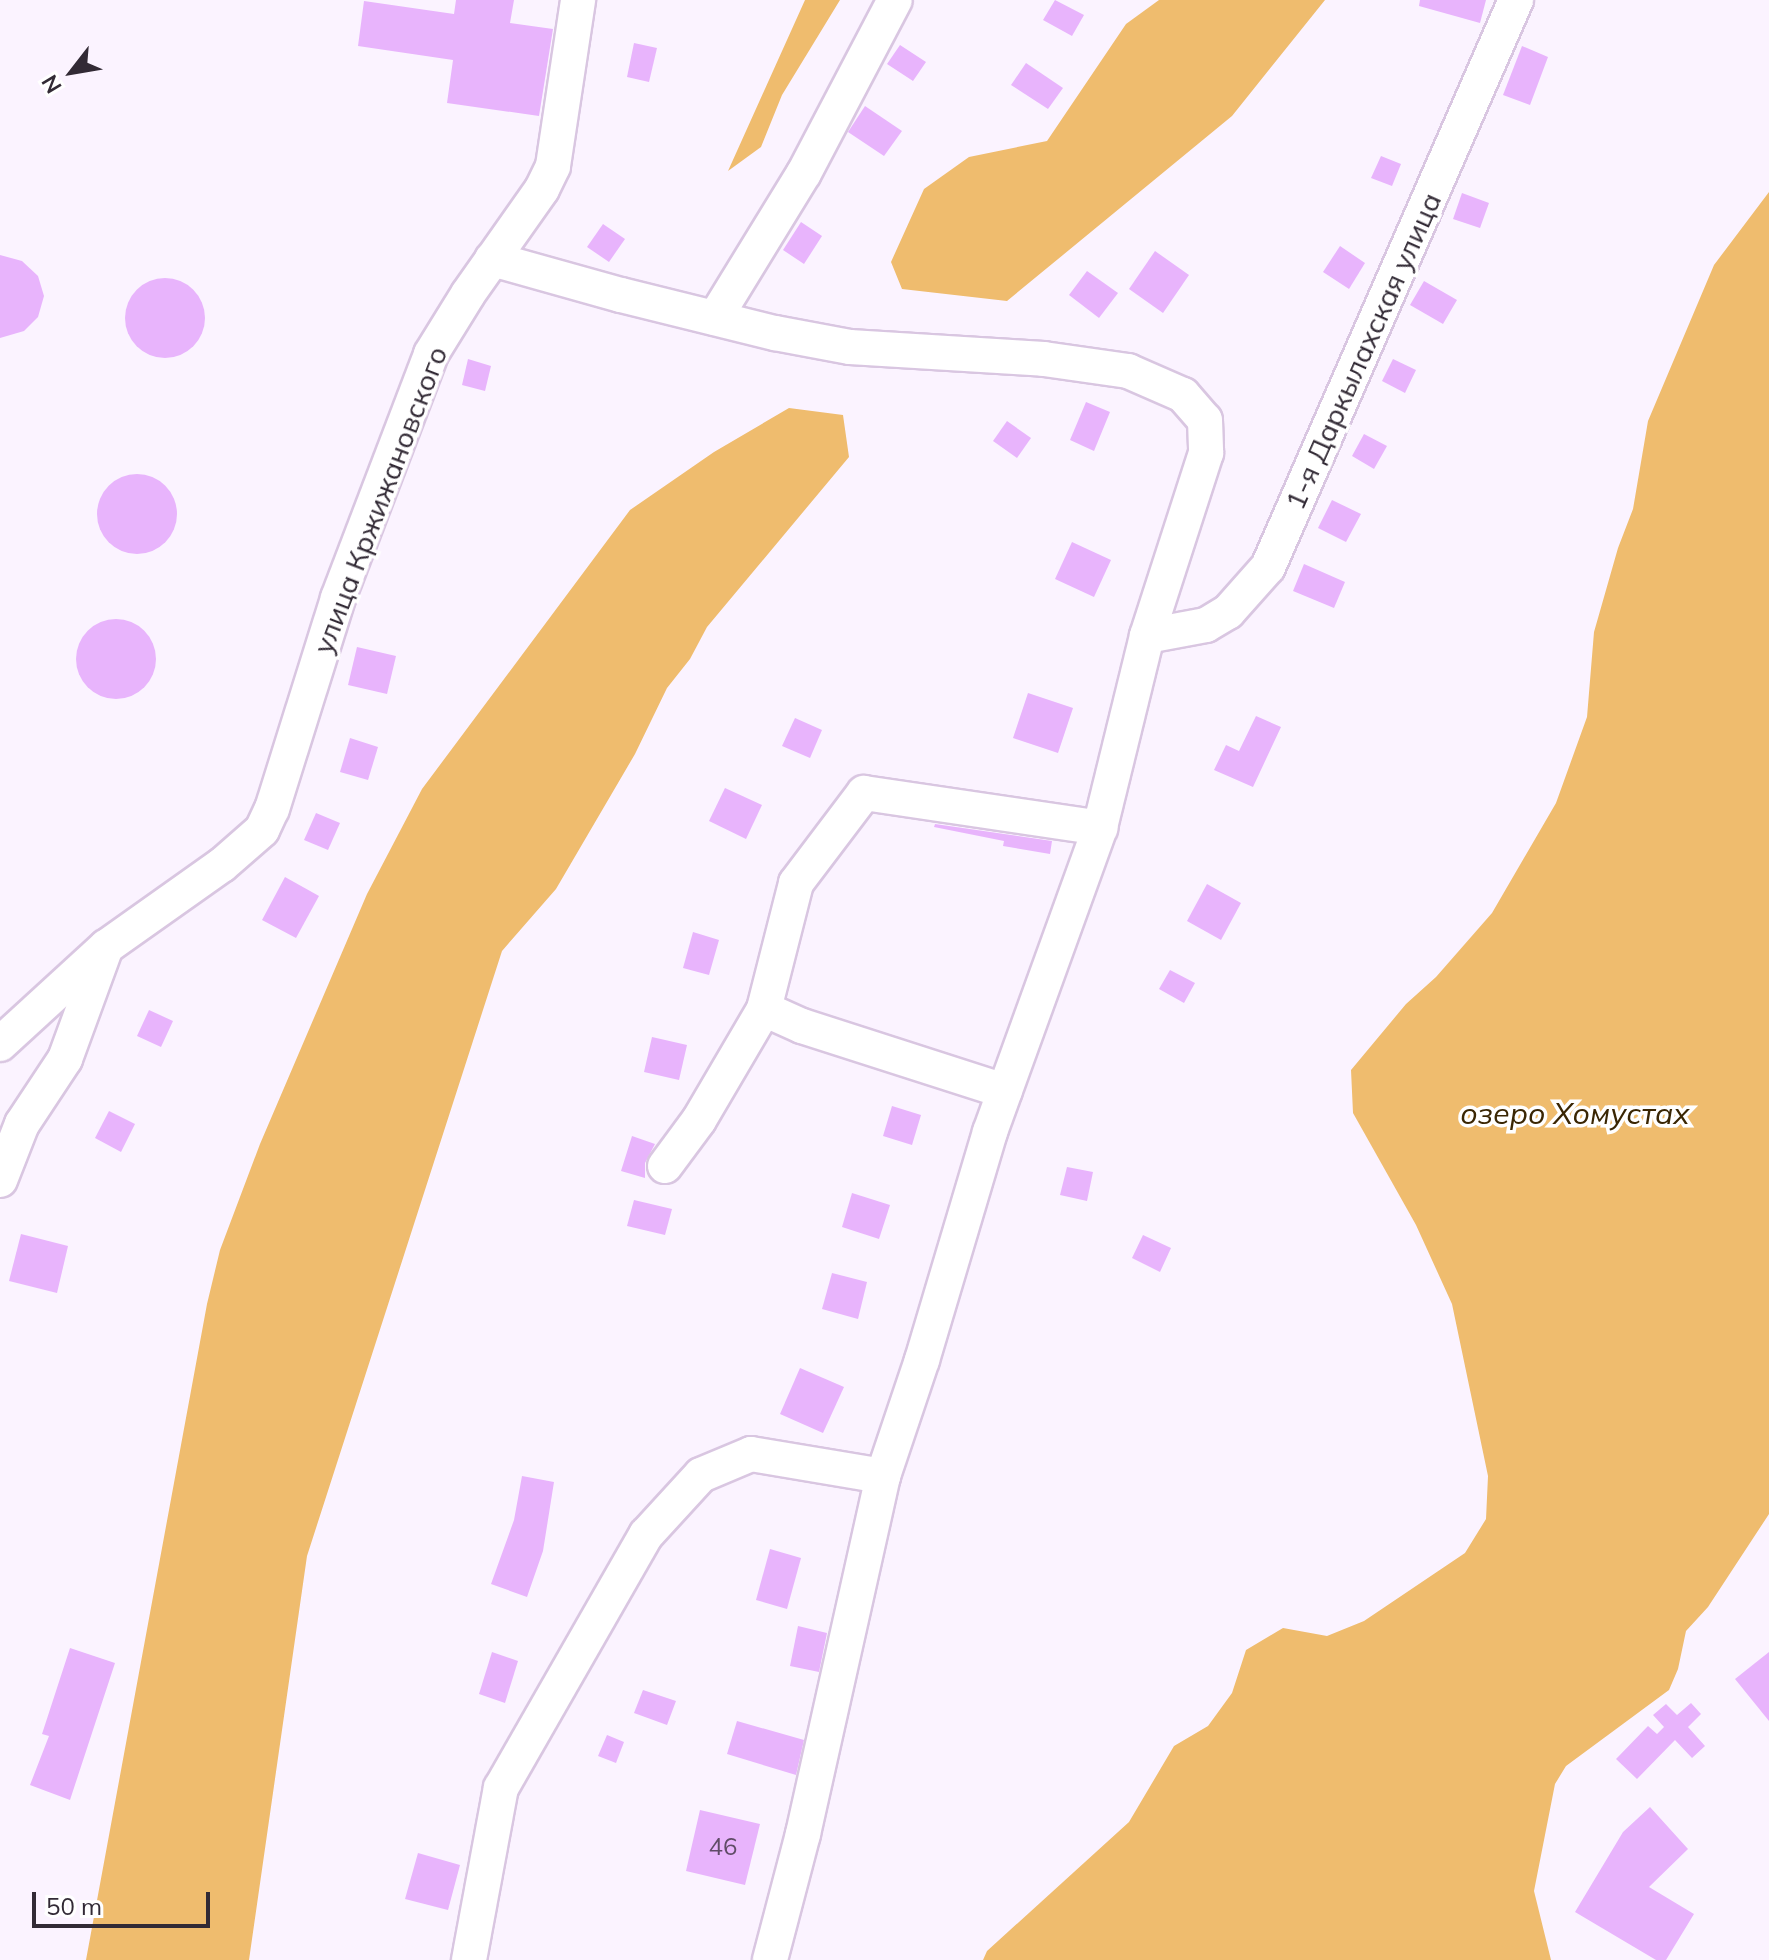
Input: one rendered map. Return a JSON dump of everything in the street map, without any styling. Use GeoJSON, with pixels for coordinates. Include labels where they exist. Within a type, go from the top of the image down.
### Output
{"type":"FeatureCollection","features":[{"type":"Feature","properties":{"kind":"street","name":"улица Кржижановского"},"geometry":{"type":"LineString","coordinates":[[0,1044],[106,947],[222,865],[262,830],[272,809],[338,598],[431,354],[492,259],[542,189],[553,166],[578,0]]}},
{"type":"Feature","properties":{"kind":"street"},"geometry":{"type":"LineString","coordinates":[[715,318],[804,173],[895,0]]}},
{"type":"Feature","properties":{"kind":"street","name":"1-я Даркылахская улица"},"geometry":{"type":"LineString","coordinates":[[1147,636],[1206,625],[1228,612],[1268,567],[1516,0]]}},
{"type":"Feature","properties":{"kind":"street"},"geometry":{"type":"LineString","coordinates":[[492,259],[715,318],[850,347],[1092,364],[1128,371],[1183,395],[1205,420],[1206,453],[1147,636],[1100,828],[1005,1091],[883,1476],[803,1834],[770,1960]]}},
{"type":"Feature","properties":{"kind":"street"},"geometry":{"type":"LineString","coordinates":[[665,1166],[699,1120],[764,1009],[796,883],[864,793],[1100,828]]}},
{"type":"Feature","properties":{"kind":"street"},"geometry":{"type":"LineString","coordinates":[[0,1180],[22,1124],[65,1059],[106,947]]}},
{"type":"Feature","properties":{"kind":"street"},"geometry":{"type":"LineString","coordinates":[[764,1009],[802,1026],[1005,1091]]}},
{"type":"Feature","properties":{"kind":"street"},"geometry":{"type":"LineString","coordinates":[[469,1960],[501,1788],[646,1535],[701,1475],[751,1454],[883,1476]]}},
{"type":"Feature","properties":{"kind":"water"},"geometry":{"type":"Polygon","coordinates":[[[805,0],[840,0],[782,95],[761,147],[728,171],[805,0]]]}},
{"type":"Feature","properties":{"kind":"water"},"geometry":{"type":"Polygon","coordinates":[[[1159,0],[1325,0],[1232,116],[1007,301],[902,289],[891,262],[924,189],[969,157],[1047,141],[1126,24],[1159,0]]]}},
{"type":"Feature","properties":{"kind":"water","name":"озеро Хомустах"},"geometry":{"type":"Polygon","coordinates":[[[1769,192],[1769,1514],[1708,1607],[1686,1631],[1678,1669],[1669,1690],[1566,1766],[1555,1784],[1534,1891],[1551,1960],[983,1960],[987,1951],[1129,1822],[1174,1746],[1208,1726],[1232,1693],[1246,1650],[1283,1628],[1327,1636],[1364,1621],[1465,1553],[1486,1519],[1488,1476],[1452,1304],[1416,1225],[1353,1113],[1351,1070],[1406,1004],[1436,977],[1492,913],[1556,803],[1587,717],[1594,632],[1618,548],[1633,509],[1648,421],[1714,265],[1769,192]]]}},
{"type":"Feature","properties":{"kind":"water"},"geometry":{"type":"Polygon","coordinates":[[[789,408],[843,415],[849,457],[707,627],[690,659],[667,688],[635,754],[556,889],[502,951],[307,1556],[249,1960],[86,1960],[207,1304],[220,1250],[260,1144],[367,894],[422,789],[630,510],[714,452],[789,408]]]}},
{"type":"Feature","properties":{"kind":"building"},"geometry":{"type":"Polygon","coordinates":[[[456,0],[514,0],[510,23],[553,29],[539,116],[447,103],[453,60],[358,46],[364,1],[454,14],[456,0]]]}},
{"type":"Feature","properties":{"kind":"building"},"geometry":{"type":"Polygon","coordinates":[[[1055,0],[1084,15],[1072,36],[1043,20],[1055,0]]]}},
{"type":"Feature","properties":{"kind":"building"},"geometry":{"type":"Polygon","coordinates":[[[1420,0],[1486,0],[1480,23],[1419,6],[1420,0]]]}},
{"type":"Feature","properties":{"kind":"building"},"geometry":{"type":"Polygon","coordinates":[[[634,43],[657,48],[649,82],[627,77],[634,43]]]}},
{"type":"Feature","properties":{"kind":"building"},"geometry":{"type":"Polygon","coordinates":[[[900,45],[926,62],[913,81],[887,64],[900,45]]]}},
{"type":"Feature","properties":{"kind":"building"},"geometry":{"type":"Polygon","coordinates":[[[1522,46],[1548,57],[1530,105],[1503,95],[1522,46]]]}},
{"type":"Feature","properties":{"kind":"building"},"geometry":{"type":"Polygon","coordinates":[[[1026,63],[1063,88],[1048,109],[1011,85],[1026,63]]]}},
{"type":"Feature","properties":{"kind":"building"},"geometry":{"type":"Polygon","coordinates":[[[865,106],[902,131],[884,156],[848,132],[865,106]]]}},
{"type":"Feature","properties":{"kind":"building"},"geometry":{"type":"Polygon","coordinates":[[[1381,156],[1401,164],[1392,186],[1371,178],[1381,156]]]}},
{"type":"Feature","properties":{"kind":"building"},"geometry":{"type":"Polygon","coordinates":[[[1462,193],[1489,203],[1480,228],[1453,219],[1462,193]]]}},
{"type":"Feature","properties":{"kind":"building"},"geometry":{"type":"Polygon","coordinates":[[[801,222],[822,236],[804,264],[783,250],[801,222]]]}},
{"type":"Feature","properties":{"kind":"building"},"geometry":{"type":"Polygon","coordinates":[[[603,224],[625,239],[609,262],[587,247],[603,224]]]}},
{"type":"Feature","properties":{"kind":"building"},"geometry":{"type":"Polygon","coordinates":[[[1340,246],[1365,263],[1349,289],[1323,272],[1340,246]]]}},
{"type":"Feature","properties":{"kind":"building"},"geometry":{"type":"Polygon","coordinates":[[[1155,251],[1189,275],[1163,313],[1129,289],[1155,251]]]}},
{"type":"Feature","properties":{"kind":"building"},"geometry":{"type":"Polygon","coordinates":[[[0,255],[22,261],[38,276],[44,296],[38,317],[24,331],[0,338],[0,255]]]}},
{"type":"Feature","properties":{"kind":"building"},"geometry":{"type":"Polygon","coordinates":[[[1087,271],[1118,293],[1099,318],[1069,295],[1087,271]]]}},
{"type":"Feature","properties":{"kind":"building"},"geometry":{"type":"Polygon","coordinates":[[[165,278],[180,281],[193,290],[202,303],[205,318],[202,333],[193,346],[180,355],[165,358],[150,355],[137,346],[128,333],[125,318],[128,303],[137,290],[150,281],[165,278]]]}},
{"type":"Feature","properties":{"kind":"building"},"geometry":{"type":"Polygon","coordinates":[[[1424,281],[1457,300],[1443,324],[1410,305],[1424,281]]]}},
{"type":"Feature","properties":{"kind":"building"},"geometry":{"type":"Polygon","coordinates":[[[468,359],[491,366],[485,391],[462,385],[468,359]]]}},
{"type":"Feature","properties":{"kind":"building"},"geometry":{"type":"Polygon","coordinates":[[[1393,359],[1416,370],[1405,393],[1382,381],[1393,359]]]}},
{"type":"Feature","properties":{"kind":"building"},"geometry":{"type":"Polygon","coordinates":[[[1086,402],[1110,412],[1094,451],[1070,440],[1086,402]]]}},
{"type":"Feature","properties":{"kind":"building"},"geometry":{"type":"Polygon","coordinates":[[[1007,421],[1031,438],[1017,458],[993,441],[1007,421]]]}},
{"type":"Feature","properties":{"kind":"building"},"geometry":{"type":"Polygon","coordinates":[[[1364,434],[1387,446],[1374,469],[1352,456],[1364,434]]]}},
{"type":"Feature","properties":{"kind":"building"},"geometry":{"type":"Polygon","coordinates":[[[137,474],[152,477],[165,486],[174,499],[177,514],[174,529],[165,542],[152,551],[137,554],[122,551],[109,542],[100,529],[97,514],[100,499],[109,486],[122,477],[137,474]]]}},
{"type":"Feature","properties":{"kind":"building"},"geometry":{"type":"Polygon","coordinates":[[[1332,500],[1361,514],[1346,542],[1318,528],[1332,500]]]}},
{"type":"Feature","properties":{"kind":"building"},"geometry":{"type":"Polygon","coordinates":[[[1072,542],[1111,560],[1094,597],[1055,579],[1072,542]]]}},
{"type":"Feature","properties":{"kind":"building"},"geometry":{"type":"Polygon","coordinates":[[[1304,564],[1345,582],[1334,608],[1293,591],[1304,564]]]}},
{"type":"Feature","properties":{"kind":"building"},"geometry":{"type":"Polygon","coordinates":[[[116,619],[131,622],[144,631],[153,644],[156,659],[153,674],[144,687],[131,696],[116,699],[101,696],[88,687],[79,674],[76,659],[79,644],[88,631],[101,622],[116,619]]]}},
{"type":"Feature","properties":{"kind":"building"},"geometry":{"type":"Polygon","coordinates":[[[357,647],[396,656],[387,694],[348,685],[357,647]]]}},
{"type":"Feature","properties":{"kind":"building"},"geometry":{"type":"Polygon","coordinates":[[[1028,693],[1073,708],[1058,753],[1013,738],[1028,693]]]}},
{"type":"Feature","properties":{"kind":"building"},"geometry":{"type":"Polygon","coordinates":[[[1256,716],[1281,727],[1253,787],[1214,770],[1226,745],[1239,751],[1256,716]]]}},
{"type":"Feature","properties":{"kind":"building"},"geometry":{"type":"Polygon","coordinates":[[[795,718],[822,730],[810,758],[782,746],[795,718]]]}},
{"type":"Feature","properties":{"kind":"building"},"geometry":{"type":"Polygon","coordinates":[[[350,738],[378,747],[368,780],[340,772],[350,738]]]}},
{"type":"Feature","properties":{"kind":"building"},"geometry":{"type":"Polygon","coordinates":[[[725,788],[762,805],[746,839],[709,821],[725,788]]]}},
{"type":"Feature","properties":{"kind":"building"},"geometry":{"type":"Polygon","coordinates":[[[316,813],[340,823],[328,850],[304,840],[316,813]]]}},
{"type":"Feature","properties":{"kind":"building"},"geometry":{"type":"Polygon","coordinates":[[[935,824],[1052,841],[1050,854],[1003,846],[1004,841],[934,827],[935,824]]]}},
{"type":"Feature","properties":{"kind":"building"},"geometry":{"type":"Polygon","coordinates":[[[285,877],[319,896],[296,938],[262,920],[285,877]]]}},
{"type":"Feature","properties":{"kind":"building"},"geometry":{"type":"Polygon","coordinates":[[[1207,884],[1241,903],[1221,940],[1187,921],[1207,884]]]}},
{"type":"Feature","properties":{"kind":"building"},"geometry":{"type":"Polygon","coordinates":[[[693,932],[719,940],[709,975],[683,968],[693,932]]]}},
{"type":"Feature","properties":{"kind":"building"},"geometry":{"type":"Polygon","coordinates":[[[1170,970],[1195,983],[1184,1003],[1159,989],[1170,970]]]}},
{"type":"Feature","properties":{"kind":"building"},"geometry":{"type":"Polygon","coordinates":[[[149,1010],[173,1021],[161,1047],[137,1036],[149,1010]]]}},
{"type":"Feature","properties":{"kind":"building"},"geometry":{"type":"Polygon","coordinates":[[[652,1037],[687,1045],[679,1080],[644,1072],[652,1037]]]}},
{"type":"Feature","properties":{"kind":"building"},"geometry":{"type":"Polygon","coordinates":[[[892,1106],[921,1115],[912,1145],[883,1136],[892,1106]]]}},
{"type":"Feature","properties":{"kind":"building"},"geometry":{"type":"Polygon","coordinates":[[[109,1111],[135,1124],[121,1152],[95,1138],[109,1111]]]}},
{"type":"Feature","properties":{"kind":"building"},"geometry":{"type":"Polygon","coordinates":[[[632,1136],[655,1144],[645,1163],[645,1178],[621,1171],[632,1136]]]}},
{"type":"Feature","properties":{"kind":"building"},"geometry":{"type":"Polygon","coordinates":[[[1067,1167],[1093,1172],[1087,1201],[1060,1195],[1067,1167]]]}},
{"type":"Feature","properties":{"kind":"building"},"geometry":{"type":"Polygon","coordinates":[[[852,1193],[890,1205],[879,1239],[842,1227],[852,1193]]]}},
{"type":"Feature","properties":{"kind":"building"},"geometry":{"type":"Polygon","coordinates":[[[634,1200],[672,1209],[665,1235],[627,1226],[634,1200]]]}},
{"type":"Feature","properties":{"kind":"building"},"geometry":{"type":"Polygon","coordinates":[[[21,1234],[68,1246],[57,1293],[9,1281],[21,1234]]]}},
{"type":"Feature","properties":{"kind":"building"},"geometry":{"type":"Polygon","coordinates":[[[1143,1235],[1171,1248],[1160,1272],[1132,1258],[1143,1235]]]}},
{"type":"Feature","properties":{"kind":"building"},"geometry":{"type":"Polygon","coordinates":[[[832,1273],[867,1282],[858,1319],[822,1309],[832,1273]]]}},
{"type":"Feature","properties":{"kind":"building"},"geometry":{"type":"Polygon","coordinates":[[[800,1368],[844,1387],[823,1433],[780,1414],[800,1368]]]}},
{"type":"Feature","properties":{"kind":"building"},"geometry":{"type":"Polygon","coordinates":[[[522,1476],[554,1482],[543,1551],[527,1597],[491,1584],[514,1520],[522,1476]]]}},
{"type":"Feature","properties":{"kind":"building"},"geometry":{"type":"Polygon","coordinates":[[[770,1549],[801,1558],[787,1609],[756,1600],[770,1549]]]}},
{"type":"Feature","properties":{"kind":"building"},"geometry":{"type":"Polygon","coordinates":[[[798,1626],[827,1633],[819,1672],[790,1666],[798,1626]]]}},
{"type":"Feature","properties":{"kind":"building"},"geometry":{"type":"Polygon","coordinates":[[[70,1648],[115,1663],[70,1800],[30,1785],[49,1736],[42,1734],[70,1648]]]}},
{"type":"Feature","properties":{"kind":"building"},"geometry":{"type":"Polygon","coordinates":[[[492,1652],[518,1661],[505,1703],[479,1694],[492,1652]]]}},
{"type":"Feature","properties":{"kind":"building"},"geometry":{"type":"Polygon","coordinates":[[[1769,1652],[1769,1721],[1735,1679],[1769,1652]]]}},
{"type":"Feature","properties":{"kind":"building"},"geometry":{"type":"Polygon","coordinates":[[[643,1690],[676,1701],[667,1725],[634,1713],[643,1690]]]}},
{"type":"Feature","properties":{"kind":"building"},"geometry":{"type":"Polygon","coordinates":[[[1691,1703],[1701,1714],[1688,1727],[1705,1746],[1692,1758],[1675,1740],[1637,1779],[1616,1759],[1648,1726],[1657,1734],[1664,1727],[1653,1715],[1666,1704],[1677,1715],[1691,1703]]]}},
{"type":"Feature","properties":{"kind":"building"},"geometry":{"type":"Polygon","coordinates":[[[737,1721],[804,1740],[796,1775],[727,1754],[737,1721]]]}},
{"type":"Feature","properties":{"kind":"building"},"geometry":{"type":"Polygon","coordinates":[[[607,1735],[624,1742],[616,1763],[598,1756],[607,1735]]]}},
{"type":"Feature","properties":{"kind":"building"},"geometry":{"type":"Polygon","coordinates":[[[1650,1807],[1688,1849],[1649,1887],[1694,1914],[1666,1960],[1656,1960],[1575,1912],[1623,1832],[1650,1807]]]}},
{"type":"Feature","properties":{"kind":"building"},"geometry":{"type":"Polygon","coordinates":[[[700,1810],[760,1824],[745,1885],[686,1871],[700,1810]]]}},
{"type":"Feature","properties":{"kind":"building"},"geometry":{"type":"Polygon","coordinates":[[[418,1853],[460,1865],[448,1910],[405,1899],[418,1853]]]}}]}
